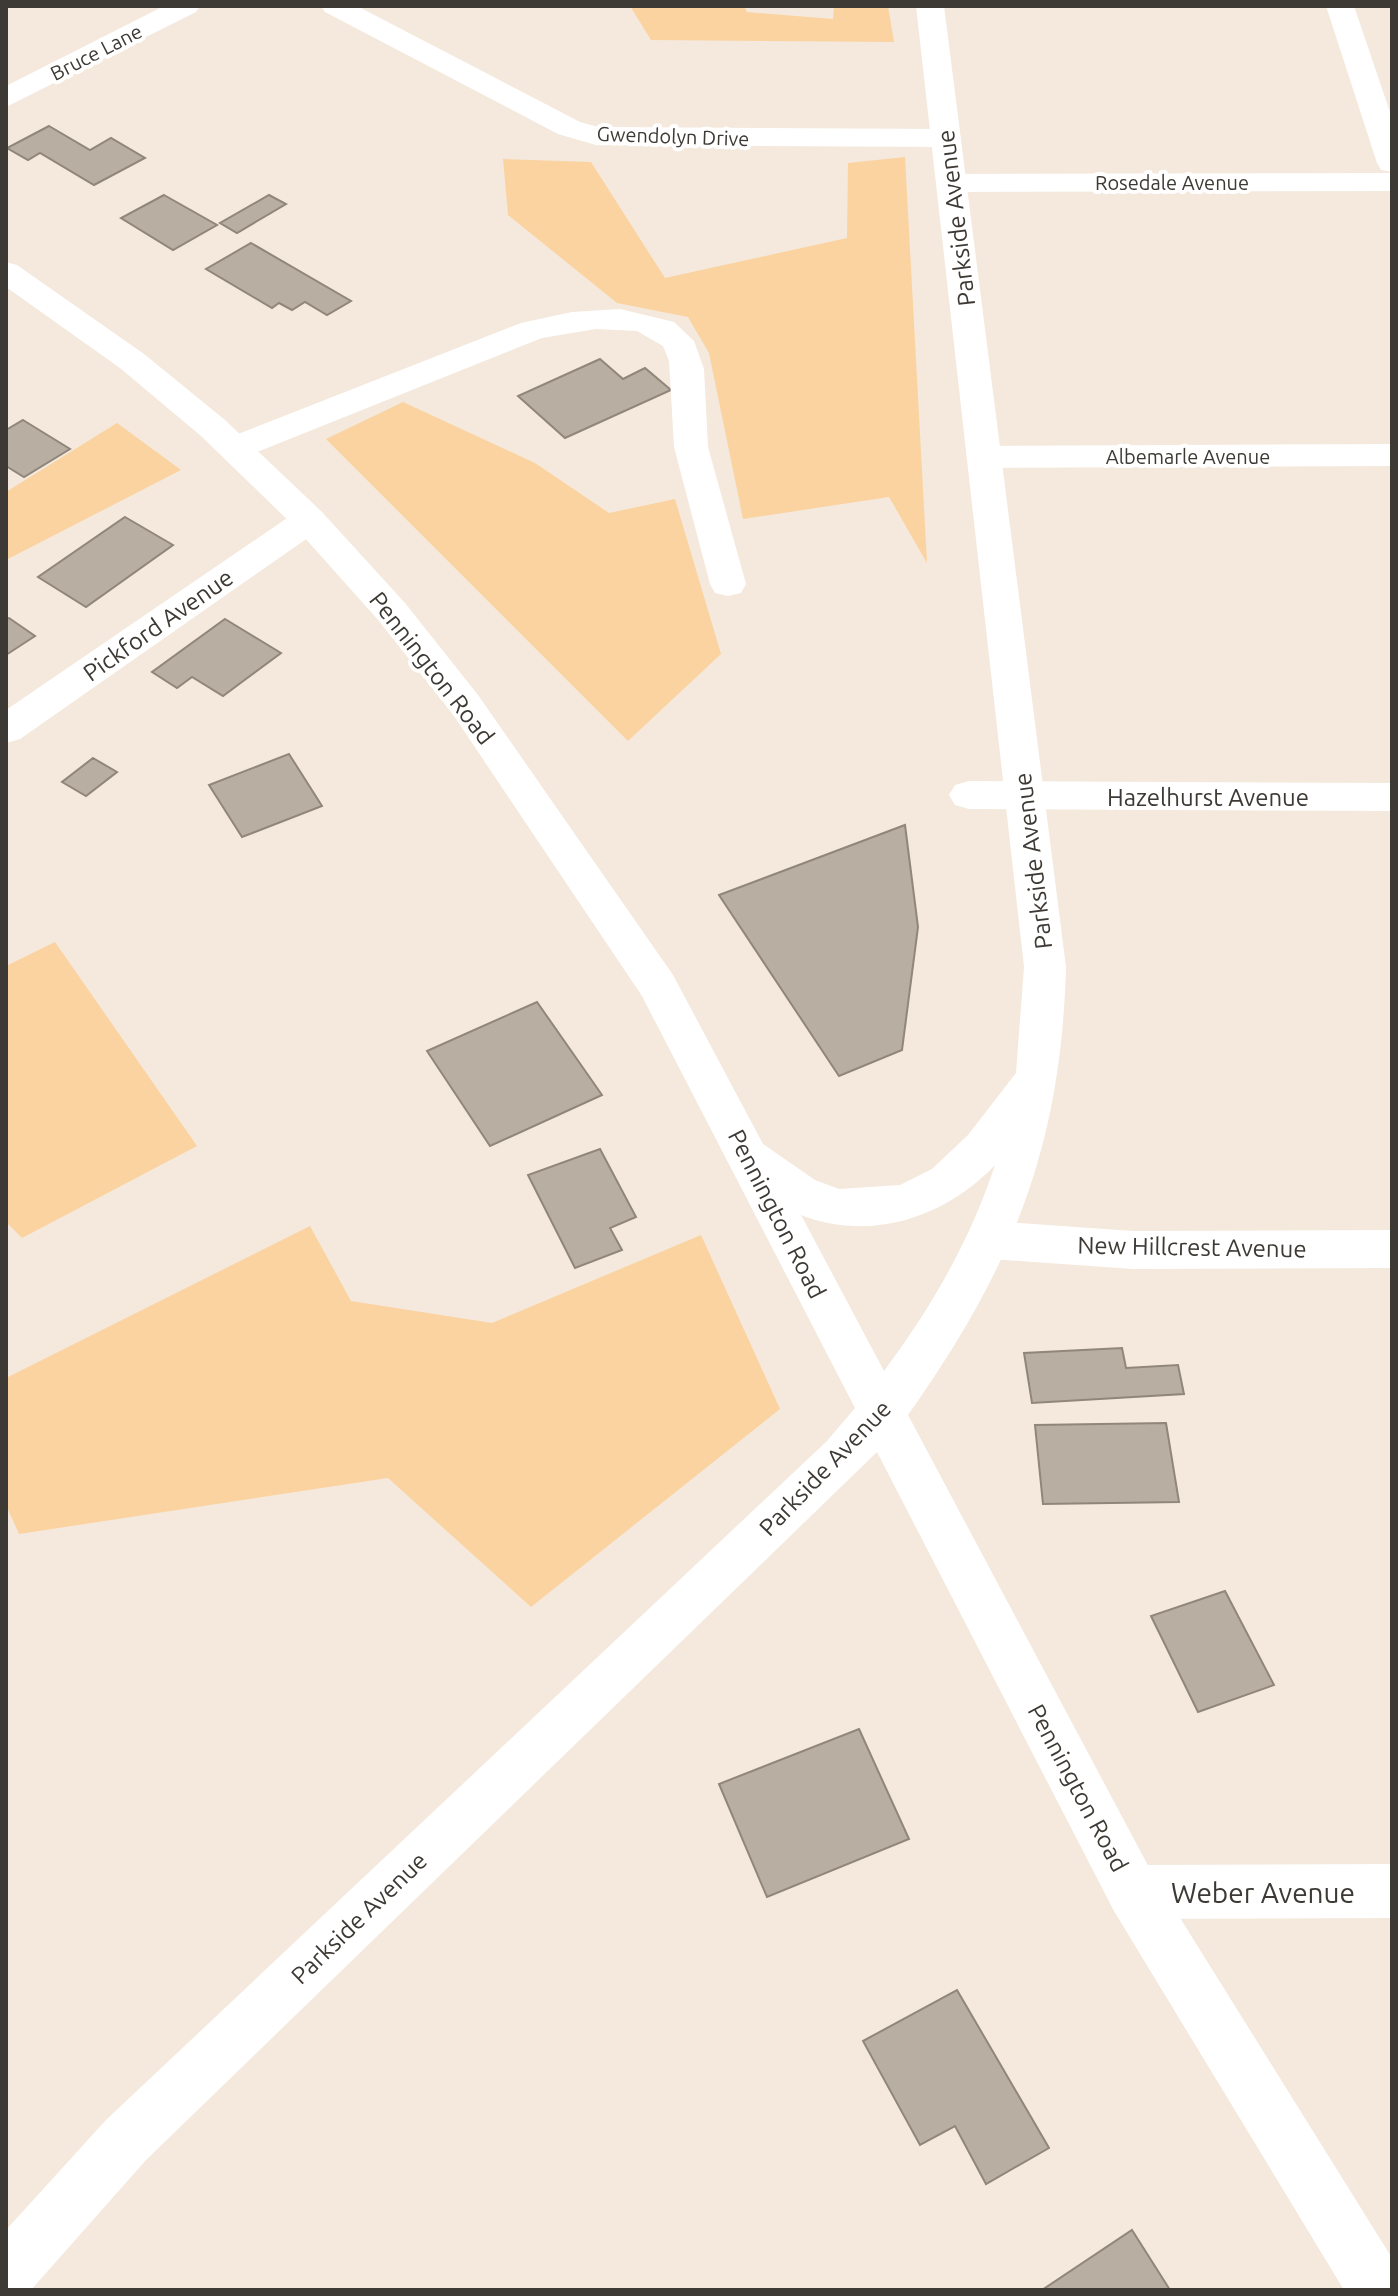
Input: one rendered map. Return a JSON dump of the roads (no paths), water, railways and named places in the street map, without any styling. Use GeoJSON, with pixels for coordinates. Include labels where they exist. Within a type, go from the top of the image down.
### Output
{"type":"FeatureCollection","features":[{"type":"Feature","properties":{"kind":"main road","name":"Bruce Lane"},"geometry":{"type":"LineString","coordinates":[[6,98],[186,6]]}},
{"type":"Feature","properties":{"kind":"main road","name":"Gwendolyn Drive"},"geometry":{"type":"LineString","coordinates":[[335,6],[569,128],[596,136],[946,138]]}},
{"type":"Feature","properties":{"kind":"main road","name":"Parkside Avenue"},"geometry":{"type":"LineString","coordinates":[[6,2274],[126,2140],[844,1456],[881,1415],[943,1331],[991,1240],[1025,1149],[1040,1072],[1045,967],[930,6]]}},
{"type":"Feature","properties":{"kind":"main road"},"geometry":{"type":"LineString","coordinates":[[1340,6],[1392,163]]}},
{"type":"Feature","properties":{"kind":"main road","name":"Rosedale Avenue"},"geometry":{"type":"LineString","coordinates":[[951,183],[1392,182]]}},
{"type":"Feature","properties":{"kind":"main road","name":"Pennington Road"},"geometry":{"type":"LineString","coordinates":[[6,272],[132,361],[235,448],[309,520],[392,612],[474,716],[658,986],[1133,1892],[1378,2290]]}},
{"type":"Feature","properties":{"kind":"main road"},"geometry":{"type":"LineString","coordinates":[[235,448],[533,330],[580,320],[644,321],[674,339],[686,359],[688,429],[728,584]]}},
{"type":"Feature","properties":{"kind":"main road","name":"Albemarle Avenue"},"geometry":{"type":"LineString","coordinates":[[984,457],[1392,455]]}},
{"type":"Feature","properties":{"kind":"main road","name":"Pickford Avenue"},"geometry":{"type":"LineString","coordinates":[[6,729],[309,520]]}},
{"type":"Feature","properties":{"kind":"main road","name":"Hazelhurst Avenue"},"geometry":{"type":"LineString","coordinates":[[969,795],[1025,798],[1392,797]]}},
{"type":"Feature","properties":{"kind":"main road"},"geometry":{"type":"LineString","coordinates":[[745,1154],[809,1198],[841,1209],[910,1203],[951,1182],[980,1154],[1040,1072]]}},
{"type":"Feature","properties":{"kind":"main road","name":"New Hillcrest Avenue"},"geometry":{"type":"LineString","coordinates":[[991,1240],[1133,1250],[1392,1249]]}},
{"type":"Feature","properties":{"kind":"main road","name":"Weber Avenue"},"geometry":{"type":"LineString","coordinates":[[1133,1892],[1392,1891]]}}]}
